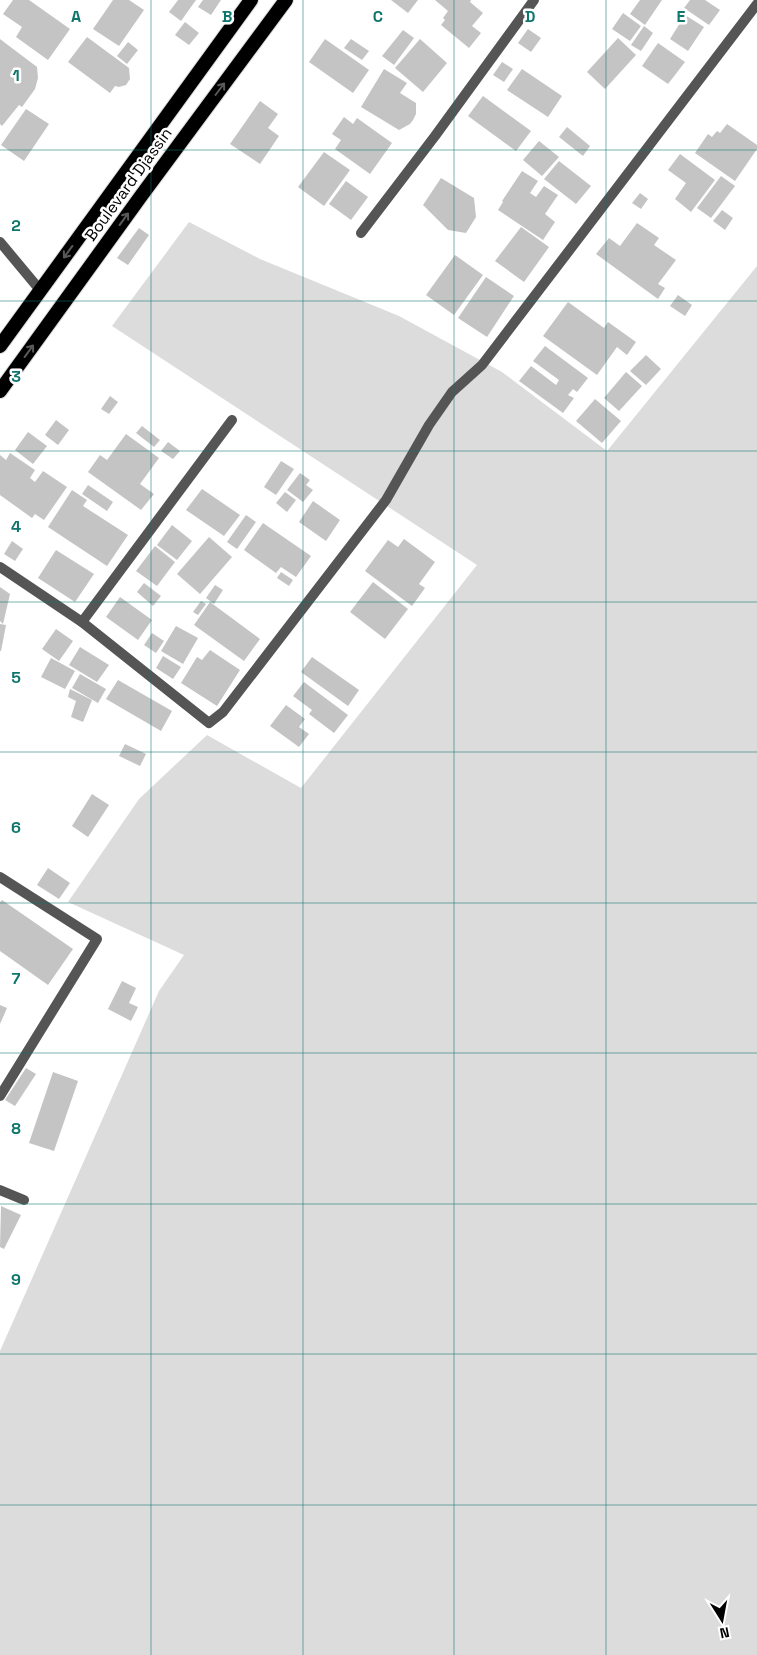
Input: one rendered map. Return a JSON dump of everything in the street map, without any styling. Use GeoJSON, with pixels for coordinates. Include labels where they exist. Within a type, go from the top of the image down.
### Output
{"type":"FeatureCollection","features":[{"type":"Feature","properties":{"kind":"highway","name":"Boulevard Djassin"},"geometry":{"type":"LineString","coordinates":[[0,346],[250,0]]}},
{"type":"Feature","properties":{"kind":"highway","name":"Boulevard Djassin"},"geometry":{"type":"LineString","coordinates":[[0,390],[286,0]]}},
{"type":"Feature","properties":{"kind":"street"},"geometry":{"type":"LineString","coordinates":[[361,233],[435,136],[534,0]]}},
{"type":"Feature","properties":{"kind":"street"},"geometry":{"type":"LineString","coordinates":[[0,567],[82,622],[209,723],[223,712],[386,500],[430,425],[452,392],[482,364],[757,4]]}},
{"type":"Feature","properties":{"kind":"street"},"geometry":{"type":"LineString","coordinates":[[0,242],[40,290]]}},
{"type":"Feature","properties":{"kind":"street"},"geometry":{"type":"LineString","coordinates":[[82,622],[232,420]]}},
{"type":"Feature","properties":{"kind":"street"},"geometry":{"type":"LineString","coordinates":[[0,877],[97,939],[0,1096]]}},
{"type":"Feature","properties":{"kind":"street"},"geometry":{"type":"LineString","coordinates":[[0,1190],[24,1200]]}},
{"type":"Feature","properties":{"kind":"shaded area"},"geometry":{"type":"Polygon","coordinates":[[[189,222],[260,259],[399,316],[502,372],[607,451],[757,266],[757,1655],[0,1655],[0,1351],[159,991],[184,955],[68,902],[139,799],[207,735],[301,788],[477,565],[112,326],[189,222]]]}},
{"type":"Feature","properties":{"kind":"building"},"geometry":{"type":"Polygon","coordinates":[[[13,0],[29,0],[70,29],[48,60],[16,37],[22,27],[3,14],[13,0]]]}},
{"type":"Feature","properties":{"kind":"building"},"geometry":{"type":"Polygon","coordinates":[[[113,0],[129,0],[144,10],[119,46],[93,29],[113,0]]]}},
{"type":"Feature","properties":{"kind":"building"},"geometry":{"type":"Polygon","coordinates":[[[178,0],[196,0],[181,21],[169,12],[178,0]]]}},
{"type":"Feature","properties":{"kind":"building"},"geometry":{"type":"Polygon","coordinates":[[[203,0],[221,0],[211,15],[198,7],[203,0]]]}},
{"type":"Feature","properties":{"kind":"building"},"geometry":{"type":"Polygon","coordinates":[[[391,0],[418,0],[408,13],[391,0]]]}},
{"type":"Feature","properties":{"kind":"building"},"geometry":{"type":"Polygon","coordinates":[[[435,0],[471,0],[470,2],[483,13],[472,26],[481,33],[469,48],[441,25],[448,11],[435,0]]]}},
{"type":"Feature","properties":{"kind":"building"},"geometry":{"type":"Polygon","coordinates":[[[640,0],[662,0],[645,25],[630,14],[640,0]]]}},
{"type":"Feature","properties":{"kind":"building"},"geometry":{"type":"Polygon","coordinates":[[[690,0],[705,0],[720,10],[709,25],[684,8],[690,0]]]}},
{"type":"Feature","properties":{"kind":"building"},"geometry":{"type":"Polygon","coordinates":[[[623,13],[641,26],[630,41],[612,29],[623,13]]]}},
{"type":"Feature","properties":{"kind":"building"},"geometry":{"type":"Polygon","coordinates":[[[685,15],[704,27],[688,51],[670,39],[685,15]]]}},
{"type":"Feature","properties":{"kind":"building"},"geometry":{"type":"Polygon","coordinates":[[[185,22],[199,33],[189,45],[175,35],[185,22]]]}},
{"type":"Feature","properties":{"kind":"building"},"geometry":{"type":"Polygon","coordinates":[[[644,26],[653,33],[641,51],[631,45],[644,26]]]}},
{"type":"Feature","properties":{"kind":"building"},"geometry":{"type":"Polygon","coordinates":[[[528,29],[541,38],[531,52],[518,43],[528,29]]]}},
{"type":"Feature","properties":{"kind":"building"},"geometry":{"type":"Polygon","coordinates":[[[403,30],[414,38],[394,65],[382,56],[403,30]]]}},
{"type":"Feature","properties":{"kind":"building"},"geometry":{"type":"Polygon","coordinates":[[[87,37],[129,68],[130,79],[126,85],[115,86],[110,93],[68,62],[87,37]]]}},
{"type":"Feature","properties":{"kind":"building"},"geometry":{"type":"Polygon","coordinates":[[[618,38],[636,55],[605,89],[587,72],[618,38]]]}},
{"type":"Feature","properties":{"kind":"building"},"geometry":{"type":"Polygon","coordinates":[[[0,39],[37,67],[38,78],[35,89],[22,107],[19,105],[2,126],[0,124],[0,39]]]}},
{"type":"Feature","properties":{"kind":"building"},"geometry":{"type":"Polygon","coordinates":[[[325,39],[369,70],[353,93],[309,62],[325,39]]]}},
{"type":"Feature","properties":{"kind":"building"},"geometry":{"type":"Polygon","coordinates":[[[351,39],[369,51],[362,60],[344,48],[351,39]]]}},
{"type":"Feature","properties":{"kind":"building"},"geometry":{"type":"Polygon","coordinates":[[[420,39],[447,63],[423,92],[395,68],[420,39]]]}},
{"type":"Feature","properties":{"kind":"building"},"geometry":{"type":"Polygon","coordinates":[[[128,42],[138,50],[127,64],[117,56],[128,42]]]}},
{"type":"Feature","properties":{"kind":"building"},"geometry":{"type":"Polygon","coordinates":[[[658,43],[685,62],[668,84],[642,66],[658,43]]]}},
{"type":"Feature","properties":{"kind":"building"},"geometry":{"type":"Polygon","coordinates":[[[502,62],[513,69],[504,82],[493,75],[502,62]]]}},
{"type":"Feature","properties":{"kind":"building"},"geometry":{"type":"Polygon","coordinates":[[[384,69],[407,83],[400,93],[416,103],[416,114],[413,120],[410,124],[399,130],[361,107],[384,69]]]}},
{"type":"Feature","properties":{"kind":"building"},"geometry":{"type":"Polygon","coordinates":[[[522,69],[562,96],[548,117],[507,90],[522,69]]]}},
{"type":"Feature","properties":{"kind":"building"},"geometry":{"type":"Polygon","coordinates":[[[483,96],[531,131],[516,151],[468,116],[483,96]]]}},
{"type":"Feature","properties":{"kind":"building"},"geometry":{"type":"Polygon","coordinates":[[[260,101],[278,114],[268,128],[279,136],[260,164],[230,144],[260,101]]]}},
{"type":"Feature","properties":{"kind":"building"},"geometry":{"type":"Polygon","coordinates":[[[26,109],[49,124],[24,161],[1,145],[26,109]]]}},
{"type":"Feature","properties":{"kind":"building"},"geometry":{"type":"Polygon","coordinates":[[[344,117],[353,124],[357,118],[392,143],[370,174],[335,149],[341,140],[332,134],[344,117]]]}},
{"type":"Feature","properties":{"kind":"building"},"geometry":{"type":"Polygon","coordinates":[[[727,124],[757,145],[757,149],[735,181],[695,153],[708,134],[712,137],[717,131],[720,133],[727,124]]]}},
{"type":"Feature","properties":{"kind":"building"},"geometry":{"type":"Polygon","coordinates":[[[567,127],[590,146],[583,156],[559,137],[567,127]]]}},
{"type":"Feature","properties":{"kind":"building"},"geometry":{"type":"Polygon","coordinates":[[[539,141],[559,157],[542,176],[523,160],[539,141]]]}},
{"type":"Feature","properties":{"kind":"building"},"geometry":{"type":"Polygon","coordinates":[[[324,152],[350,170],[324,206],[298,187],[324,152]]]}},
{"type":"Feature","properties":{"kind":"building"},"geometry":{"type":"Polygon","coordinates":[[[680,154],[715,180],[691,212],[675,199],[686,183],[668,170],[680,154]]]}},
{"type":"Feature","properties":{"kind":"building"},"geometry":{"type":"Polygon","coordinates":[[[559,161],[591,186],[576,204],[544,179],[559,161]]]}},
{"type":"Feature","properties":{"kind":"building"},"geometry":{"type":"Polygon","coordinates":[[[522,171],[538,181],[530,193],[536,197],[544,186],[558,195],[545,214],[555,222],[543,240],[498,210],[522,171]]]}},
{"type":"Feature","properties":{"kind":"building"},"geometry":{"type":"Polygon","coordinates":[[[721,176],[735,186],[711,218],[697,208],[721,176]]]}},
{"type":"Feature","properties":{"kind":"building"},"geometry":{"type":"Polygon","coordinates":[[[441,178],[474,198],[476,217],[466,233],[448,230],[423,205],[441,178]]]}},
{"type":"Feature","properties":{"kind":"building"},"geometry":{"type":"Polygon","coordinates":[[[346,181],[368,197],[351,220],[329,204],[346,181]]]}},
{"type":"Feature","properties":{"kind":"building"},"geometry":{"type":"Polygon","coordinates":[[[640,193],[648,199],[641,209],[632,203],[640,193]]]}},
{"type":"Feature","properties":{"kind":"building"},"geometry":{"type":"Polygon","coordinates":[[[722,210],[733,218],[725,230],[713,221],[722,210]]]}},
{"type":"Feature","properties":{"kind":"building"},"geometry":{"type":"Polygon","coordinates":[[[637,223],[659,238],[654,245],[676,260],[658,284],[665,288],[658,299],[596,254],[609,238],[620,246],[637,223]]]}},
{"type":"Feature","properties":{"kind":"building"},"geometry":{"type":"Polygon","coordinates":[[[521,227],[549,247],[524,282],[495,261],[521,227]]]}},
{"type":"Feature","properties":{"kind":"building"},"geometry":{"type":"Polygon","coordinates":[[[139,228],[149,235],[128,265],[117,258],[139,228]]]}},
{"type":"Feature","properties":{"kind":"building"},"geometry":{"type":"Polygon","coordinates":[[[455,255],[483,275],[454,315],[426,295],[455,255]]]}},
{"type":"Feature","properties":{"kind":"building"},"geometry":{"type":"Polygon","coordinates":[[[486,277],[514,296],[487,337],[458,318],[486,277]]]}},
{"type":"Feature","properties":{"kind":"building"},"geometry":{"type":"Polygon","coordinates":[[[678,295],[692,305],[685,316],[670,306],[678,295]]]}},
{"type":"Feature","properties":{"kind":"building"},"geometry":{"type":"Polygon","coordinates":[[[568,302],[604,328],[608,322],[636,342],[627,355],[617,347],[597,375],[543,336],[568,302]]]}},
{"type":"Feature","properties":{"kind":"building"},"geometry":{"type":"Polygon","coordinates":[[[545,346],[588,378],[577,392],[573,389],[568,395],[574,398],[563,413],[519,381],[531,366],[556,385],[559,380],[533,361],[545,346]]]}},
{"type":"Feature","properties":{"kind":"building"},"geometry":{"type":"Polygon","coordinates":[[[646,355],[661,369],[646,385],[630,371],[646,355]]]}},
{"type":"Feature","properties":{"kind":"building"},"geometry":{"type":"Polygon","coordinates":[[[626,372],[642,386],[619,411],[604,398],[626,372]]]}},
{"type":"Feature","properties":{"kind":"building"},"geometry":{"type":"Polygon","coordinates":[[[110,396],[118,402],[109,414],[101,409],[110,396]]]}},
{"type":"Feature","properties":{"kind":"building"},"geometry":{"type":"Polygon","coordinates":[[[595,399],[621,421],[602,443],[576,421],[595,399]]]}},
{"type":"Feature","properties":{"kind":"building"},"geometry":{"type":"Polygon","coordinates":[[[56,420],[69,430],[58,445],[45,435],[56,420]]]}},
{"type":"Feature","properties":{"kind":"building"},"geometry":{"type":"Polygon","coordinates":[[[142,426],[160,440],[154,447],[136,433],[142,426]]]}},
{"type":"Feature","properties":{"kind":"building"},"geometry":{"type":"Polygon","coordinates":[[[28,432],[47,446],[33,464],[15,450],[28,432]]]}},
{"type":"Feature","properties":{"kind":"building"},"geometry":{"type":"Polygon","coordinates":[[[126,434],[159,458],[140,484],[154,494],[141,510],[88,472],[100,455],[107,460],[126,434]]]}},
{"type":"Feature","properties":{"kind":"building"},"geometry":{"type":"Polygon","coordinates":[[[168,442],[180,451],[173,459],[161,451],[168,442]]]}},
{"type":"Feature","properties":{"kind":"building"},"geometry":{"type":"Polygon","coordinates":[[[10,453],[35,470],[30,478],[35,482],[43,471],[67,487],[44,520],[35,514],[32,518],[0,495],[0,455],[6,460],[10,453]]]}},
{"type":"Feature","properties":{"kind":"building"},"geometry":{"type":"Polygon","coordinates":[[[281,461],[294,469],[276,495],[264,487],[281,461]]]}},
{"type":"Feature","properties":{"kind":"building"},"geometry":{"type":"Polygon","coordinates":[[[300,473],[310,480],[306,485],[313,490],[303,502],[287,490],[300,473]]]}},
{"type":"Feature","properties":{"kind":"building"},"geometry":{"type":"Polygon","coordinates":[[[88,485],[113,502],[107,511],[82,494],[88,485]]]}},
{"type":"Feature","properties":{"kind":"building"},"geometry":{"type":"Polygon","coordinates":[[[202,489],[240,515],[224,536],[186,510],[202,489]]]}},
{"type":"Feature","properties":{"kind":"building"},"geometry":{"type":"Polygon","coordinates":[[[72,490],[87,500],[83,506],[128,535],[107,566],[48,527],[72,490]]]}},
{"type":"Feature","properties":{"kind":"building"},"geometry":{"type":"Polygon","coordinates":[[[285,492],[296,500],[287,512],[276,503],[285,492]]]}},
{"type":"Feature","properties":{"kind":"building"},"geometry":{"type":"Polygon","coordinates":[[[313,501],[340,520],[326,541],[299,522],[313,501]]]}},
{"type":"Feature","properties":{"kind":"building"},"geometry":{"type":"Polygon","coordinates":[[[246,515],[256,522],[237,549],[227,542],[246,515]]]}},
{"type":"Feature","properties":{"kind":"building"},"geometry":{"type":"Polygon","coordinates":[[[263,523],[311,556],[296,577],[281,567],[276,573],[244,550],[263,523]]]}},
{"type":"Feature","properties":{"kind":"building"},"geometry":{"type":"Polygon","coordinates":[[[172,525],[192,541],[177,560],[157,545],[172,525]]]}},
{"type":"Feature","properties":{"kind":"building"},"geometry":{"type":"Polygon","coordinates":[[[209,537],[232,557],[200,594],[177,574],[209,537]]]}},
{"type":"Feature","properties":{"kind":"building"},"geometry":{"type":"Polygon","coordinates":[[[404,539],[435,562],[419,584],[425,588],[412,606],[365,571],[388,540],[398,547],[404,539]]]}},
{"type":"Feature","properties":{"kind":"building"},"geometry":{"type":"Polygon","coordinates":[[[12,541],[23,549],[15,561],[4,554],[12,541]]]}},
{"type":"Feature","properties":{"kind":"building"},"geometry":{"type":"Polygon","coordinates":[[[155,546],[175,562],[157,586],[136,571],[155,546]]]}},
{"type":"Feature","properties":{"kind":"building"},"geometry":{"type":"Polygon","coordinates":[[[56,550],[94,574],[75,602],[38,578],[56,550]]]}},
{"type":"Feature","properties":{"kind":"building"},"geometry":{"type":"Polygon","coordinates":[[[281,572],[293,580],[289,586],[277,578],[281,572]]]}},
{"type":"Feature","properties":{"kind":"building"},"geometry":{"type":"Polygon","coordinates":[[[373,582],[408,609],[385,639],[350,612],[373,582]]]}},
{"type":"Feature","properties":{"kind":"building"},"geometry":{"type":"Polygon","coordinates":[[[144,583],[161,596],[153,606],[137,592],[144,583]]]}},
{"type":"Feature","properties":{"kind":"building"},"geometry":{"type":"Polygon","coordinates":[[[215,585],[223,590],[214,604],[206,598],[215,585]]]}},
{"type":"Feature","properties":{"kind":"building"},"geometry":{"type":"Polygon","coordinates":[[[0,587],[10,594],[3,624],[0,621],[0,587]]]}},
{"type":"Feature","properties":{"kind":"building"},"geometry":{"type":"Polygon","coordinates":[[[120,597],[152,620],[138,640],[106,617],[120,597]]]}},
{"type":"Feature","properties":{"kind":"building"},"geometry":{"type":"Polygon","coordinates":[[[201,601],[206,604],[198,615],[193,612],[201,601]]]}},
{"type":"Feature","properties":{"kind":"building"},"geometry":{"type":"Polygon","coordinates":[[[210,602],[260,639],[244,661],[194,625],[210,602]]]}},
{"type":"Feature","properties":{"kind":"building"},"geometry":{"type":"Polygon","coordinates":[[[0,624],[6,625],[1,651],[0,651],[0,624]]]}},
{"type":"Feature","properties":{"kind":"building"},"geometry":{"type":"Polygon","coordinates":[[[176,626],[198,638],[183,664],[161,651],[176,626]]]}},
{"type":"Feature","properties":{"kind":"building"},"geometry":{"type":"Polygon","coordinates":[[[56,629],[73,641],[59,661],[42,649],[56,629]]]}},
{"type":"Feature","properties":{"kind":"building"},"geometry":{"type":"Polygon","coordinates":[[[152,633],[164,641],[156,653],[144,645],[152,633]]]}},
{"type":"Feature","properties":{"kind":"building"},"geometry":{"type":"Polygon","coordinates":[[[80,647],[109,665],[97,682],[69,665],[80,647]]]}},
{"type":"Feature","properties":{"kind":"building"},"geometry":{"type":"Polygon","coordinates":[[[210,650],[240,670],[217,706],[181,683],[197,657],[202,660],[210,650]]]}},
{"type":"Feature","properties":{"kind":"building"},"geometry":{"type":"Polygon","coordinates":[[[163,656],[181,667],[173,679],[156,668],[163,656]]]}},
{"type":"Feature","properties":{"kind":"building"},"geometry":{"type":"Polygon","coordinates":[[[312,657],[359,690],[348,706],[301,672],[312,657]]]}},
{"type":"Feature","properties":{"kind":"building"},"geometry":{"type":"Polygon","coordinates":[[[51,658],[75,671],[65,689],[41,677],[51,658]]]}},
{"type":"Feature","properties":{"kind":"building"},"geometry":{"type":"Polygon","coordinates":[[[80,674],[106,689],[98,703],[72,688],[80,674]]]}},
{"type":"Feature","properties":{"kind":"building"},"geometry":{"type":"Polygon","coordinates":[[[118,680],[172,711],[161,731],[106,699],[118,680]]]}},
{"type":"Feature","properties":{"kind":"building"},"geometry":{"type":"Polygon","coordinates":[[[304,682],[348,715],[334,733],[309,714],[312,710],[293,696],[304,682]]]}},
{"type":"Feature","properties":{"kind":"building"},"geometry":{"type":"Polygon","coordinates":[[[70,689],[92,700],[83,722],[71,717],[76,701],[68,697],[70,689]]]}},
{"type":"Feature","properties":{"kind":"building"},"geometry":{"type":"Polygon","coordinates":[[[286,705],[305,719],[299,727],[309,734],[299,747],[270,726],[286,705]]]}},
{"type":"Feature","properties":{"kind":"building"},"geometry":{"type":"Polygon","coordinates":[[[125,744],[146,754],[140,766],[119,756],[125,744]]]}},
{"type":"Feature","properties":{"kind":"building"},"geometry":{"type":"Polygon","coordinates":[[[92,794],[109,805],[88,837],[72,826],[92,794]]]}},
{"type":"Feature","properties":{"kind":"building"},"geometry":{"type":"Polygon","coordinates":[[[48,868],[70,883],[59,899],[37,885],[48,868]]]}},
{"type":"Feature","properties":{"kind":"building"},"geometry":{"type":"Polygon","coordinates":[[[2,900],[73,949],[48,985],[0,951],[0,902],[2,900]]]}},
{"type":"Feature","properties":{"kind":"building"},"geometry":{"type":"Polygon","coordinates":[[[122,981],[136,988],[129,1003],[138,1007],[131,1021],[108,1009],[122,981]]]}},
{"type":"Feature","properties":{"kind":"building"},"geometry":{"type":"Polygon","coordinates":[[[0,1005],[7,1008],[0,1024],[0,1005]]]}},
{"type":"Feature","properties":{"kind":"building"},"geometry":{"type":"Polygon","coordinates":[[[26,1068],[36,1074],[15,1106],[5,1100],[26,1068]]]}},
{"type":"Feature","properties":{"kind":"building"},"geometry":{"type":"Polygon","coordinates":[[[53,1072],[78,1081],[54,1151],[29,1143],[53,1072]]]}},
{"type":"Feature","properties":{"kind":"building"},"geometry":{"type":"Polygon","coordinates":[[[1,1206],[21,1215],[4,1249],[0,1247],[1,1206]]]}}]}
